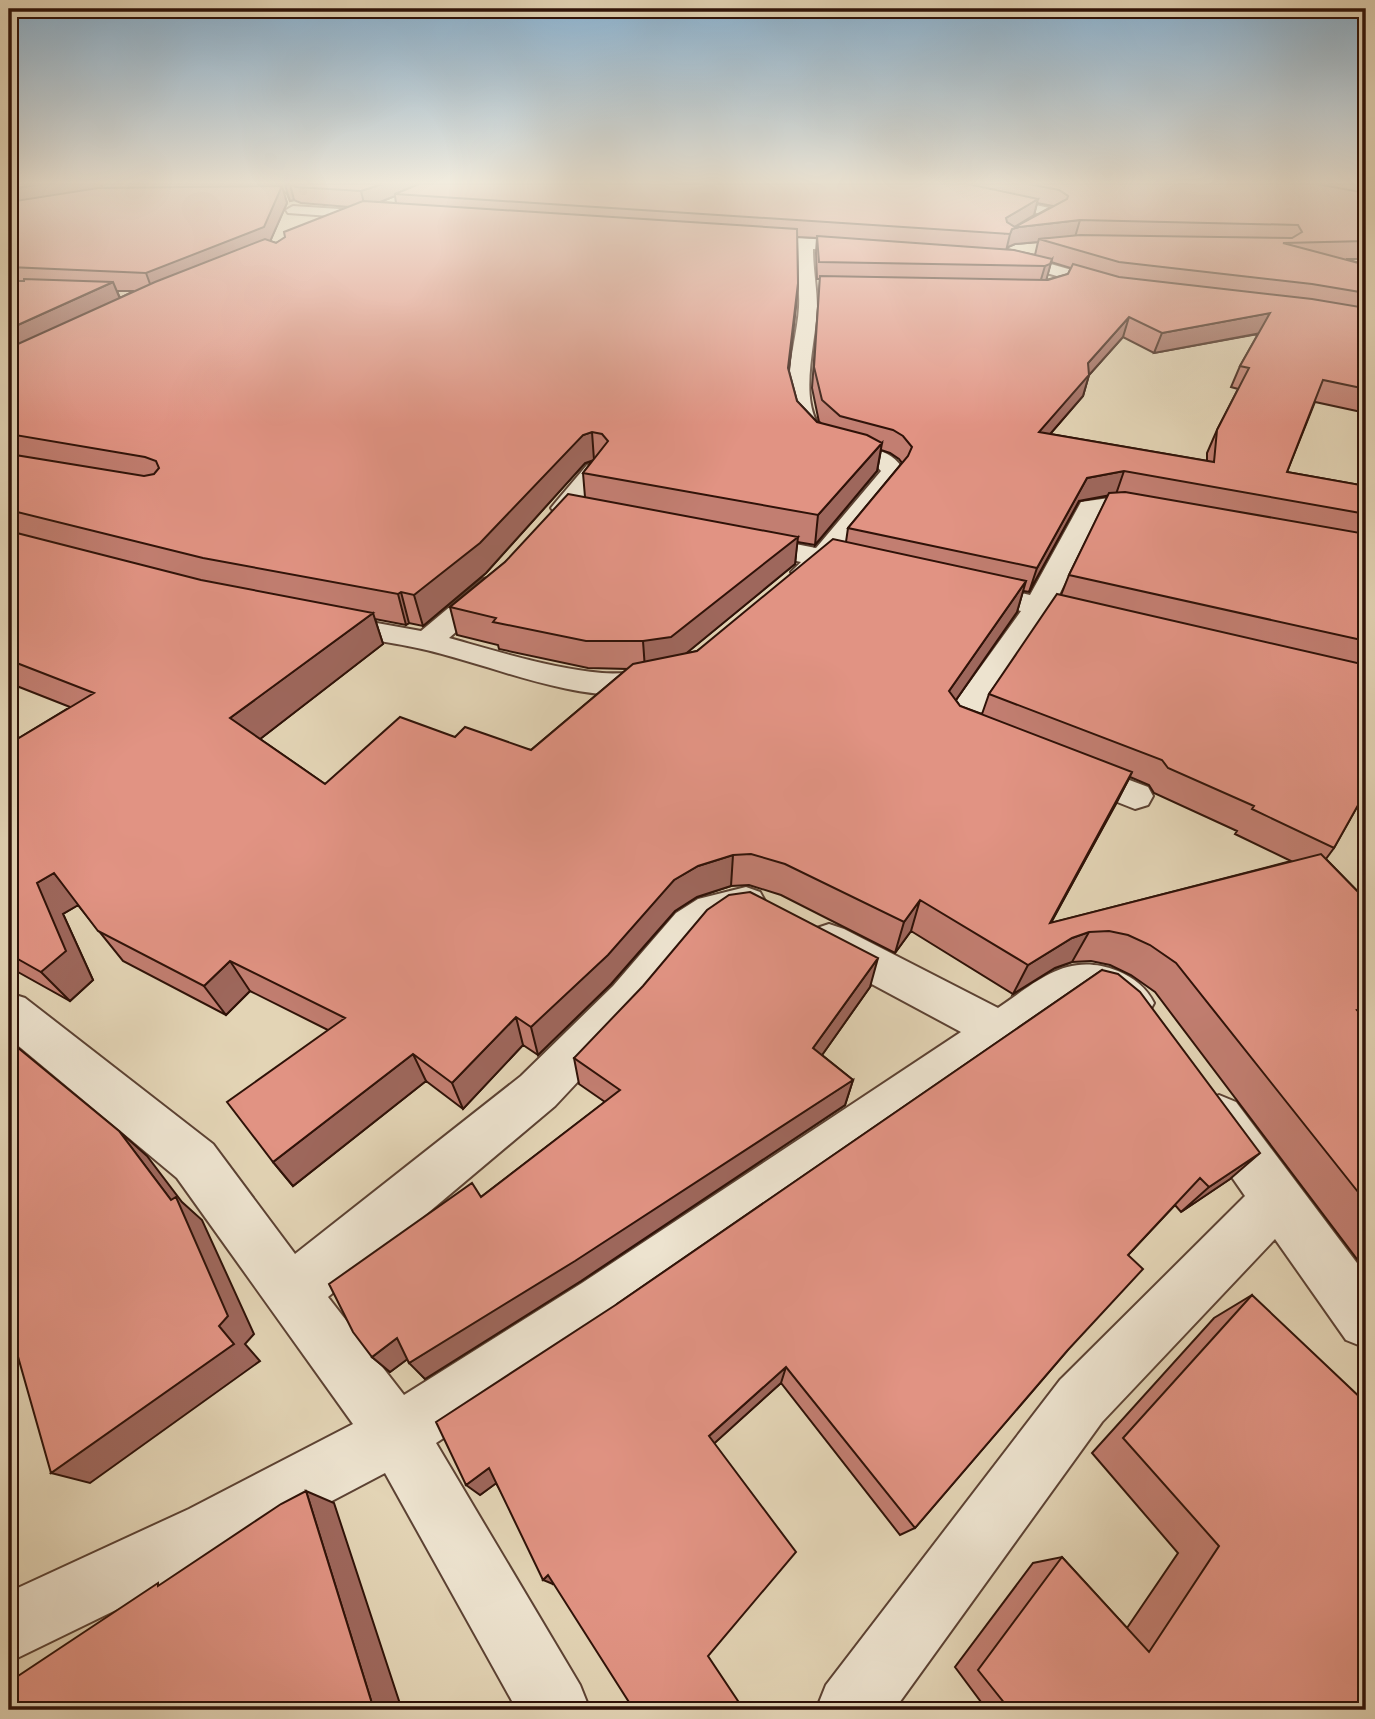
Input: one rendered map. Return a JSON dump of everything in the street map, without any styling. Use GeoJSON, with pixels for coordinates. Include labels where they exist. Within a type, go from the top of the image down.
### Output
{"type":"FeatureCollection","features":[{"type":"Feature","properties":{"kind":"street"},"geometry":{"type":"LineString","coordinates":[[779,593],[822,558],[893,472],[880,458],[827,445],[809,429],[803,415],[798,375],[812,287],[803,264]]}},
{"type":"Feature","properties":{"kind":"street"},"geometry":{"type":"LineString","coordinates":[[1047,264],[1090,283],[1130,291]]}},
{"type":"Feature","properties":{"kind":"street"},"geometry":{"type":"LineString","coordinates":[[1051,290],[1056,286],[1060,272]]}},
{"type":"Feature","properties":{"kind":"street"},"geometry":{"type":"LineString","coordinates":[[595,471],[556,517],[600,514]]}},
{"type":"Feature","properties":{"kind":"street"},"geometry":{"type":"LineString","coordinates":[[1013,747],[964,727],[959,721],[1039,606],[1090,507],[1116,505],[1182,516]]}},
{"type":"Feature","properties":{"kind":"street"},"geometry":{"type":"LineString","coordinates":[[718,537],[895,572]]}},
{"type":"Feature","properties":{"kind":"street"},"geometry":{"type":"LineString","coordinates":[[427,641],[498,581],[514,562]]}},
{"type":"Feature","properties":{"kind":"street"},"geometry":{"type":"LineString","coordinates":[[948,584],[1121,625]]}},
{"type":"Feature","properties":{"kind":"street"},"geometry":{"type":"LineString","coordinates":[[300,618],[427,641],[514,665],[608,685],[664,681],[684,674]]}},
{"type":"Feature","properties":{"kind":"street"},"geometry":{"type":"LineString","coordinates":[[1050,762],[1135,796]]}},
{"type":"Feature","properties":{"kind":"street"},"geometry":{"type":"LineString","coordinates":[[290,1293],[538,1091],[628,999],[690,925],[712,910],[748,903],[784,917],[998,1030]]}},
{"type":"Feature","properties":{"kind":"street"},"geometry":{"type":"LineString","coordinates":[[9,1629],[39,1612],[211,1531],[397,1434],[601,1302],[1069,984],[1078,980],[1094,980],[1115,989],[1137,1007],[1162,1041]]}},
{"type":"Feature","properties":{"kind":"street"},"geometry":{"type":"LineString","coordinates":[[9,1012],[195,1161],[290,1293],[397,1434],[555,1710]]}},
{"type":"Feature","properties":{"kind":"street"},"geometry":{"type":"LineString","coordinates":[[1195,1086],[1366,1320]]}},
{"type":"Feature","properties":{"kind":"street"},"geometry":{"type":"LineString","coordinates":[[851,1710],[1081,1401],[1278,1199]]}},
{"type":"Feature","properties":{"kind":"building"},"geometry":{"type":"Polygon","coordinates":[[[9,264],[169,264],[146,273],[9,267],[9,264]]]}},
{"type":"Feature","properties":{"kind":"building"},"geometry":{"type":"Polygon","coordinates":[[[200,264],[798,264],[788,368],[797,401],[817,422],[867,435],[882,443],[818,515],[583,473],[608,441],[602,434],[592,432],[583,435],[480,543],[414,595],[203,558],[9,510],[9,454],[144,476],[154,474],[159,468],[156,461],[145,457],[9,434],[9,348],[200,264]]]}},
{"type":"Feature","properties":{"kind":"building"},"geometry":{"type":"Polygon","coordinates":[[[944,264],[1049,264],[1045,266],[944,264]]]}},
{"type":"Feature","properties":{"kind":"building"},"geometry":{"type":"Polygon","coordinates":[[[1074,264],[1119,277],[1312,299],[1366,308],[1366,389],[1323,380],[1287,472],[1366,486],[1366,514],[1124,471],[1087,478],[1037,568],[848,528],[908,456],[912,447],[903,436],[893,430],[840,416],[822,400],[814,367],[820,276],[1048,280],[1068,274],[1074,264]],[[1270,313],[1162,333],[1129,317],[1088,363],[1089,375],[1039,432],[1214,462],[1217,430],[1249,368],[1240,366],[1270,313]]]}},
{"type":"Feature","properties":{"kind":"building"},"geometry":{"type":"Polygon","coordinates":[[[1138,264],[1366,265],[1366,293],[1312,284],[1138,264]]]}},
{"type":"Feature","properties":{"kind":"building"},"geometry":{"type":"Polygon","coordinates":[[[24,279],[113,282],[9,329],[9,281],[24,279]]]}},
{"type":"Feature","properties":{"kind":"building"},"geometry":{"type":"Polygon","coordinates":[[[1125,492],[1366,534],[1366,641],[1069,575],[1109,493],[1125,492]]]}},
{"type":"Feature","properties":{"kind":"building"},"geometry":{"type":"Polygon","coordinates":[[[568,494],[798,537],[671,637],[643,641],[586,641],[493,622],[496,618],[450,607],[505,562],[568,494]]]}},
{"type":"Feature","properties":{"kind":"building"},"geometry":{"type":"Polygon","coordinates":[[[9,531],[201,580],[373,613],[230,718],[325,784],[400,717],[455,737],[465,727],[531,750],[633,664],[697,651],[833,539],[1026,581],[949,691],[960,706],[1132,772],[1050,923],[1321,854],[1366,900],[1366,1008],[1357,1010],[1366,1020],[1366,1202],[1176,963],[1150,945],[1128,935],[1109,931],[1089,932],[1072,938],[1028,965],[920,900],[904,922],[785,864],[751,854],[733,855],[698,866],[674,880],[608,955],[531,1027],[516,1017],[452,1083],[413,1054],[273,1162],[227,1102],[345,1018],[230,961],[204,986],[98,931],[54,873],[37,883],[66,951],[41,972],[9,954],[9,744],[94,693],[9,660],[9,531]]]}},
{"type":"Feature","properties":{"kind":"building"},"geometry":{"type":"Polygon","coordinates":[[[1057,594],[1366,665],[1366,791],[1334,848],[1252,809],[1254,806],[1168,768],[1162,760],[989,694],[1057,594]]]}},
{"type":"Feature","properties":{"kind":"building"},"geometry":{"type":"Polygon","coordinates":[[[750,892],[878,958],[813,1048],[853,1080],[575,1261],[409,1363],[397,1338],[372,1357],[353,1332],[329,1284],[472,1183],[481,1197],[620,1090],[574,1058],[643,986],[707,910],[729,895],[750,892]]]}},
{"type":"Feature","properties":{"kind":"building"},"geometry":{"type":"Polygon","coordinates":[[[1102,970],[1118,974],[1140,992],[1260,1153],[1209,1187],[1200,1178],[1128,1255],[1143,1269],[1067,1351],[915,1528],[786,1367],[709,1436],[796,1552],[708,1656],[744,1710],[634,1710],[548,1575],[543,1580],[489,1468],[466,1485],[436,1422],[617,1304],[1102,970]]]}},
{"type":"Feature","properties":{"kind":"building"},"geometry":{"type":"Polygon","coordinates":[[[17,1047],[119,1131],[171,1200],[176,1197],[228,1316],[219,1326],[234,1344],[51,1473],[9,1325],[9,1052],[17,1047]]]}},
{"type":"Feature","properties":{"kind":"building"},"geometry":{"type":"Polygon","coordinates":[[[1252,1295],[1366,1403],[1366,1710],[1010,1710],[978,1670],[1062,1557],[1149,1652],[1219,1546],[1123,1438],[1252,1295]]]}},
{"type":"Feature","properties":{"kind":"building"},"geometry":{"type":"Polygon","coordinates":[[[306,1491],[374,1710],[9,1710],[9,1682],[158,1583],[158,1586],[281,1504],[306,1491]]]}}]}
